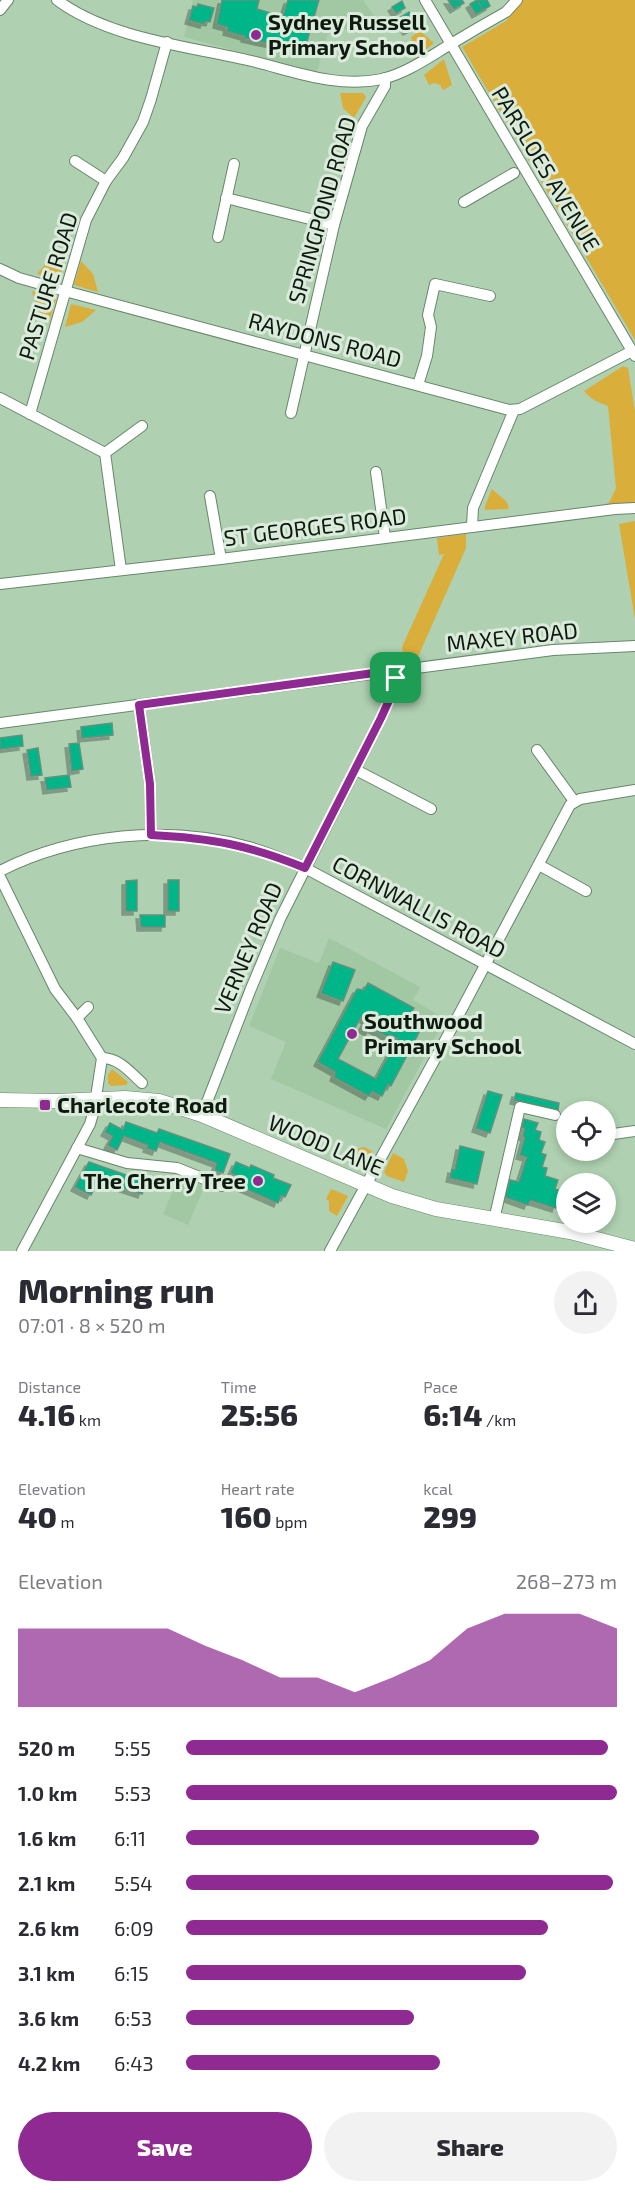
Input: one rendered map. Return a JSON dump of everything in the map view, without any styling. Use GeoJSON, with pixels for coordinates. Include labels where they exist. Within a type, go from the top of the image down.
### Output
{"type":"FeatureCollection","features":[{"type":"Feature","properties":{"kind":"main road","name":"WOOD LANE"},"geometry":{"type":"LineString","coordinates":[[0,1100],[57,1101],[125,1098],[159,1101],[202,1115],[392,1196],[436,1209],[570,1232],[635,1249]]}},
{"type":"Feature","properties":{"kind":"street"},"geometry":{"type":"LineString","coordinates":[[0,10],[8,0]]}},
{"type":"Feature","properties":{"kind":"street"},"geometry":{"type":"LineString","coordinates":[[57,0],[70,10],[106,26],[321,79],[347,81],[385,78],[398,74],[506,12],[517,0]]}},
{"type":"Feature","properties":{"kind":"street","name":"PARSLOES AVENUE"},"geometry":{"type":"LineString","coordinates":[[425,0],[633,354]]}},
{"type":"Feature","properties":{"kind":"street","name":"PASTURE ROAD"},"geometry":{"type":"LineString","coordinates":[[30,414],[86,220],[106,181],[123,158],[143,122],[167,42]]}},
{"type":"Feature","properties":{"kind":"street","name":"SPRINGPOND ROAD"},"geometry":{"type":"LineString","coordinates":[[291,413],[334,225],[362,126],[385,86],[385,78]]}},
{"type":"Feature","properties":{"kind":"street"},"geometry":{"type":"LineString","coordinates":[[75,162],[106,181]]}},
{"type":"Feature","properties":{"kind":"street"},"geometry":{"type":"LineString","coordinates":[[218,237],[234,164]]}},
{"type":"Feature","properties":{"kind":"street","name":"PARSLOES AVENUE"},"geometry":{"type":"LineString","coordinates":[[464,202],[514,174]]}},
{"type":"Feature","properties":{"kind":"street"},"geometry":{"type":"LineString","coordinates":[[226,198],[334,225]]}},
{"type":"Feature","properties":{"kind":"street","name":"RAYDONS ROAD"},"geometry":{"type":"LineString","coordinates":[[0,269],[19,278],[65,291],[514,410]]}},
{"type":"Feature","properties":{"kind":"street"},"geometry":{"type":"LineString","coordinates":[[418,385],[427,356],[431,327],[428,315],[435,284],[490,296]]}},
{"type":"Feature","properties":{"kind":"street"},"geometry":{"type":"LineString","coordinates":[[472,526],[473,508],[514,410],[633,354]]}},
{"type":"Feature","properties":{"kind":"street"},"geometry":{"type":"LineString","coordinates":[[0,398],[105,453]]}},
{"type":"Feature","properties":{"kind":"street"},"geometry":{"type":"LineString","coordinates":[[105,453],[142,426]]}},
{"type":"Feature","properties":{"kind":"street"},"geometry":{"type":"LineString","coordinates":[[105,453],[121,570]]}},
{"type":"Feature","properties":{"kind":"street"},"geometry":{"type":"LineString","coordinates":[[376,472],[385,537]]}},
{"type":"Feature","properties":{"kind":"street"},"geometry":{"type":"LineString","coordinates":[[210,496],[221,559]]}},
{"type":"Feature","properties":{"kind":"street","name":"ST GEORGES ROAD"},"geometry":{"type":"LineString","coordinates":[[0,584],[635,508]]}},
{"type":"Feature","properties":{"kind":"street","name":"MAXEY ROAD"},"geometry":{"type":"LineString","coordinates":[[0,723],[554,650],[635,646]]}},
{"type":"Feature","properties":{"kind":"street","name":"VERNEY ROAD"},"geometry":{"type":"LineString","coordinates":[[202,1115],[280,919],[356,770],[396,685],[396,670]]}},
{"type":"Feature","properties":{"kind":"street"},"geometry":{"type":"LineString","coordinates":[[139,705],[150,784],[151,835]]}},
{"type":"Feature","properties":{"kind":"street"},"geometry":{"type":"LineString","coordinates":[[537,750],[574,801]]}},
{"type":"Feature","properties":{"kind":"street"},"geometry":{"type":"LineString","coordinates":[[356,770],[431,809]]}},
{"type":"Feature","properties":{"kind":"street"},"geometry":{"type":"LineString","coordinates":[[574,801],[635,790]]}},
{"type":"Feature","properties":{"kind":"street"},"geometry":{"type":"LineString","coordinates":[[330,1251],[574,801]]}},
{"type":"Feature","properties":{"kind":"street","name":"CORNWALLIS ROAD"},"geometry":{"type":"LineString","coordinates":[[0,871],[23,860],[78,844],[151,835],[226,842],[271,854],[305,868],[635,1044]]}},
{"type":"Feature","properties":{"kind":"street"},"geometry":{"type":"LineString","coordinates":[[539,865],[586,891]]}},
{"type":"Feature","properties":{"kind":"street"},"geometry":{"type":"LineString","coordinates":[[0,877],[55,989],[77,1018],[102,1058],[93,1115],[22,1251]]}},
{"type":"Feature","properties":{"kind":"street"},"geometry":{"type":"LineString","coordinates":[[77,1018],[88,1007]]}},
{"type":"Feature","properties":{"kind":"street"},"geometry":{"type":"LineString","coordinates":[[102,1058],[112,1058],[118,1061],[142,1083]]}},
{"type":"Feature","properties":{"kind":"street"},"geometry":{"type":"LineString","coordinates":[[494,1220],[520,1107],[555,1115]]}},
{"type":"Feature","properties":{"kind":"street"},"geometry":{"type":"LineString","coordinates":[[616,1134],[635,1131]]}},
{"type":"Feature","properties":{"kind":"street"},"geometry":{"type":"LineString","coordinates":[[77,1148],[127,1163],[177,1168],[222,1185]]}},
{"type":"Feature","properties":{"kind":"shaded area","name":"Sydney Russell Primary School"},"geometry":{"type":"Polygon","coordinates":[[[193,0],[363,0],[375,17],[358,33],[338,27],[328,33],[317,72],[184,37],[193,0]]]}},
{"type":"Feature","properties":{"kind":"shaded area"},"geometry":{"type":"Polygon","coordinates":[[[522,0],[635,0],[635,340],[462,47],[506,21],[522,0]]]}},
{"type":"Feature","properties":{"kind":"shaded area"},"geometry":{"type":"Polygon","coordinates":[[[420,31],[434,43],[414,59],[407,48],[411,45],[411,37],[420,31]]]}},
{"type":"Feature","properties":{"kind":"shaded area"},"geometry":{"type":"Polygon","coordinates":[[[444,59],[452,85],[443,90],[440,85],[434,83],[429,85],[424,75],[444,59]]]}},
{"type":"Feature","properties":{"kind":"shaded area"},"geometry":{"type":"Polygon","coordinates":[[[340,93],[363,93],[366,97],[354,118],[343,108],[340,93]]]}},
{"type":"Feature","properties":{"kind":"shaded area"},"geometry":{"type":"Polygon","coordinates":[[[66,257],[59,280],[37,274],[48,261],[66,257]]]}},
{"type":"Feature","properties":{"kind":"shaded area"},"geometry":{"type":"Polygon","coordinates":[[[81,261],[93,274],[98,292],[74,285],[81,261]]]}},
{"type":"Feature","properties":{"kind":"shaded area"},"geometry":{"type":"Polygon","coordinates":[[[32,291],[56,299],[49,322],[37,309],[32,291]]]}},
{"type":"Feature","properties":{"kind":"shaded area"},"geometry":{"type":"Polygon","coordinates":[[[71,304],[96,310],[82,322],[65,327],[71,304]]]}},
{"type":"Feature","properties":{"kind":"shaded area"},"geometry":{"type":"Polygon","coordinates":[[[623,366],[628,368],[635,411],[635,502],[607,507],[616,488],[608,406],[592,399],[584,391],[623,366]]]}},
{"type":"Feature","properties":{"kind":"shaded area"},"geometry":{"type":"Polygon","coordinates":[[[492,489],[507,502],[509,509],[485,510],[492,489]]]}},
{"type":"Feature","properties":{"kind":"shaded area"},"geometry":{"type":"Polygon","coordinates":[[[635,521],[635,619],[619,524],[635,521]]]}},
{"type":"Feature","properties":{"kind":"shaded area"},"geometry":{"type":"Polygon","coordinates":[[[466,534],[466,548],[417,659],[404,659],[402,647],[444,554],[439,555],[437,538],[466,534]]]}},
{"type":"Feature","properties":{"kind":"shaded area","name":"Southwood Primary School"},"geometry":{"type":"Polygon","coordinates":[[[329,938],[420,987],[413,1000],[445,1019],[386,1129],[271,1079],[286,1042],[249,1026],[280,948],[319,963],[329,938]]]}},
{"type":"Feature","properties":{"kind":"shaded area"},"geometry":{"type":"Polygon","coordinates":[[[112,1069],[128,1082],[126,1085],[111,1086],[108,1083],[108,1075],[112,1069]]]}},
{"type":"Feature","properties":{"kind":"shaded area"},"geometry":{"type":"Polygon","coordinates":[[[364,1147],[372,1151],[367,1160],[359,1165],[348,1161],[352,1150],[364,1147]]]}},
{"type":"Feature","properties":{"kind":"shaded area"},"geometry":{"type":"Polygon","coordinates":[[[393,1153],[404,1159],[408,1171],[404,1182],[387,1176],[384,1172],[393,1153]]]}},
{"type":"Feature","properties":{"kind":"shaded area"},"geometry":{"type":"Polygon","coordinates":[[[186,1177],[203,1184],[201,1189],[203,1190],[188,1225],[163,1214],[177,1181],[183,1183],[186,1177]]]}},
{"type":"Feature","properties":{"kind":"shaded area"},"geometry":{"type":"Polygon","coordinates":[[[331,1189],[348,1196],[337,1216],[329,1211],[329,1201],[326,1199],[331,1189]]]}},
{"type":"Feature","properties":{"kind":"building"},"geometry":{"type":"Polygon","coordinates":[[[222,0],[259,0],[257,9],[274,14],[270,26],[283,30],[286,20],[282,19],[288,0],[319,0],[305,48],[293,45],[292,48],[245,38],[245,36],[227,31],[228,27],[217,24],[222,0]]]}},
{"type":"Feature","properties":{"kind":"building"},"geometry":{"type":"Polygon","coordinates":[[[448,0],[462,0],[464,3],[454,9],[448,0]]]}},
{"type":"Feature","properties":{"kind":"building"},"geometry":{"type":"Polygon","coordinates":[[[477,0],[487,0],[490,6],[483,10],[477,0]]]}},
{"type":"Feature","properties":{"kind":"building"},"geometry":{"type":"Polygon","coordinates":[[[477,0],[483,10],[476,14],[470,4],[477,0]]]}},
{"type":"Feature","properties":{"kind":"building"},"geometry":{"type":"Polygon","coordinates":[[[402,1],[405,8],[396,13],[392,7],[402,1]]]}},
{"type":"Feature","properties":{"kind":"building"},"geometry":{"type":"Polygon","coordinates":[[[198,4],[214,8],[210,22],[205,21],[204,24],[189,20],[193,6],[197,7],[198,4]]]}},
{"type":"Feature","properties":{"kind":"building"},"geometry":{"type":"Polygon","coordinates":[[[409,12],[413,19],[403,25],[399,18],[409,12]]]}},
{"type":"Feature","properties":{"kind":"building"},"geometry":{"type":"Polygon","coordinates":[[[413,19],[417,26],[407,31],[403,25],[413,19]]]}},
{"type":"Feature","properties":{"kind":"building"},"geometry":{"type":"Polygon","coordinates":[[[112,723],[113,735],[82,738],[81,727],[112,723]]]}},
{"type":"Feature","properties":{"kind":"building"},"geometry":{"type":"Polygon","coordinates":[[[22,735],[23,746],[0,749],[0,738],[22,735]]]}},
{"type":"Feature","properties":{"kind":"building"},"geometry":{"type":"Polygon","coordinates":[[[79,743],[83,769],[72,771],[69,744],[79,743]]]}},
{"type":"Feature","properties":{"kind":"building"},"geometry":{"type":"Polygon","coordinates":[[[38,748],[42,775],[31,776],[27,750],[38,748]]]}},
{"type":"Feature","properties":{"kind":"building"},"geometry":{"type":"Polygon","coordinates":[[[69,775],[71,787],[47,790],[45,778],[69,775]]]}},
{"type":"Feature","properties":{"kind":"building"},"geometry":{"type":"Polygon","coordinates":[[[137,880],[137,911],[126,911],[126,881],[137,880]]]}},
{"type":"Feature","properties":{"kind":"building"},"geometry":{"type":"Polygon","coordinates":[[[168,880],[179,880],[179,911],[168,911],[168,880]]]}},
{"type":"Feature","properties":{"kind":"building"},"geometry":{"type":"Polygon","coordinates":[[[140,915],[165,915],[165,927],[141,927],[140,915]]]}},
{"type":"Feature","properties":{"kind":"building"},"geometry":{"type":"Polygon","coordinates":[[[333,962],[355,970],[343,1001],[321,993],[333,962]]]}},
{"type":"Feature","properties":{"kind":"building"},"geometry":{"type":"Polygon","coordinates":[[[368,983],[414,1008],[412,1011],[426,1019],[391,1086],[388,1084],[382,1096],[372,1091],[369,1096],[334,1077],[336,1072],[318,1062],[357,989],[364,990],[368,983]],[[361,1017],[338,1059],[376,1079],[398,1038],[390,1034],[387,1036],[371,1028],[369,1032],[362,1028],[366,1020],[361,1017]]]}},
{"type":"Feature","properties":{"kind":"building"},"geometry":{"type":"Polygon","coordinates":[[[488,1091],[502,1095],[490,1133],[476,1128],[488,1091]]]}},
{"type":"Feature","properties":{"kind":"building"},"geometry":{"type":"Polygon","coordinates":[[[516,1093],[556,1102],[556,1110],[514,1100],[516,1093]]]}},
{"type":"Feature","properties":{"kind":"building"},"geometry":{"type":"Polygon","coordinates":[[[524,1119],[538,1123],[535,1130],[541,1132],[539,1140],[545,1142],[541,1153],[546,1155],[542,1167],[547,1168],[545,1176],[556,1179],[556,1208],[530,1200],[528,1205],[505,1197],[510,1180],[519,1182],[527,1157],[520,1155],[525,1137],[523,1136],[525,1128],[522,1127],[524,1119]]]}},
{"type":"Feature","properties":{"kind":"building"},"geometry":{"type":"Polygon","coordinates":[[[126,1122],[157,1133],[159,1129],[230,1154],[223,1173],[215,1170],[217,1163],[160,1142],[156,1151],[147,1148],[148,1145],[124,1136],[117,1150],[108,1145],[113,1136],[105,1132],[110,1123],[123,1130],[126,1122]]]}},
{"type":"Feature","properties":{"kind":"building"},"geometry":{"type":"Polygon","coordinates":[[[460,1146],[484,1152],[477,1184],[450,1178],[452,1169],[455,1170],[460,1146]]]}},
{"type":"Feature","properties":{"kind":"building"},"geometry":{"type":"Polygon","coordinates":[[[89,1162],[146,1182],[142,1194],[98,1181],[91,1195],[75,1187],[89,1162]]]}},
{"type":"Feature","properties":{"kind":"building","name":"The Cherry Tree"},"geometry":{"type":"Polygon","coordinates":[[[236,1162],[250,1168],[251,1165],[291,1185],[285,1197],[281,1195],[278,1203],[235,1184],[238,1176],[231,1173],[236,1162]]]}},
{"type":"Feature","properties":{"kind":"place","name":"Sydney Russell Primary School"},"geometry":{"type":"Point","coordinates":[256,35]}},
{"type":"Feature","properties":{"kind":"place","name":"Southwood Primary School"},"geometry":{"type":"Point","coordinates":[352,1034]}},
{"type":"Feature","properties":{"kind":"place","name":"Charlecote Road"},"geometry":{"type":"Point","coordinates":[45,1105]}},
{"type":"Feature","properties":{"kind":"place","name":"The Cherry Tree"},"geometry":{"type":"Point","coordinates":[258,1181]}},
{"type":"Feature","properties":{"kind":"route"},"geometry":{"type":"LineString","coordinates":[[396,670],[396,678],[396,685],[381,718],[305,868],[271,854],[226,842],[151,835],[150,784],[139,705],[396,670]]}}]}
